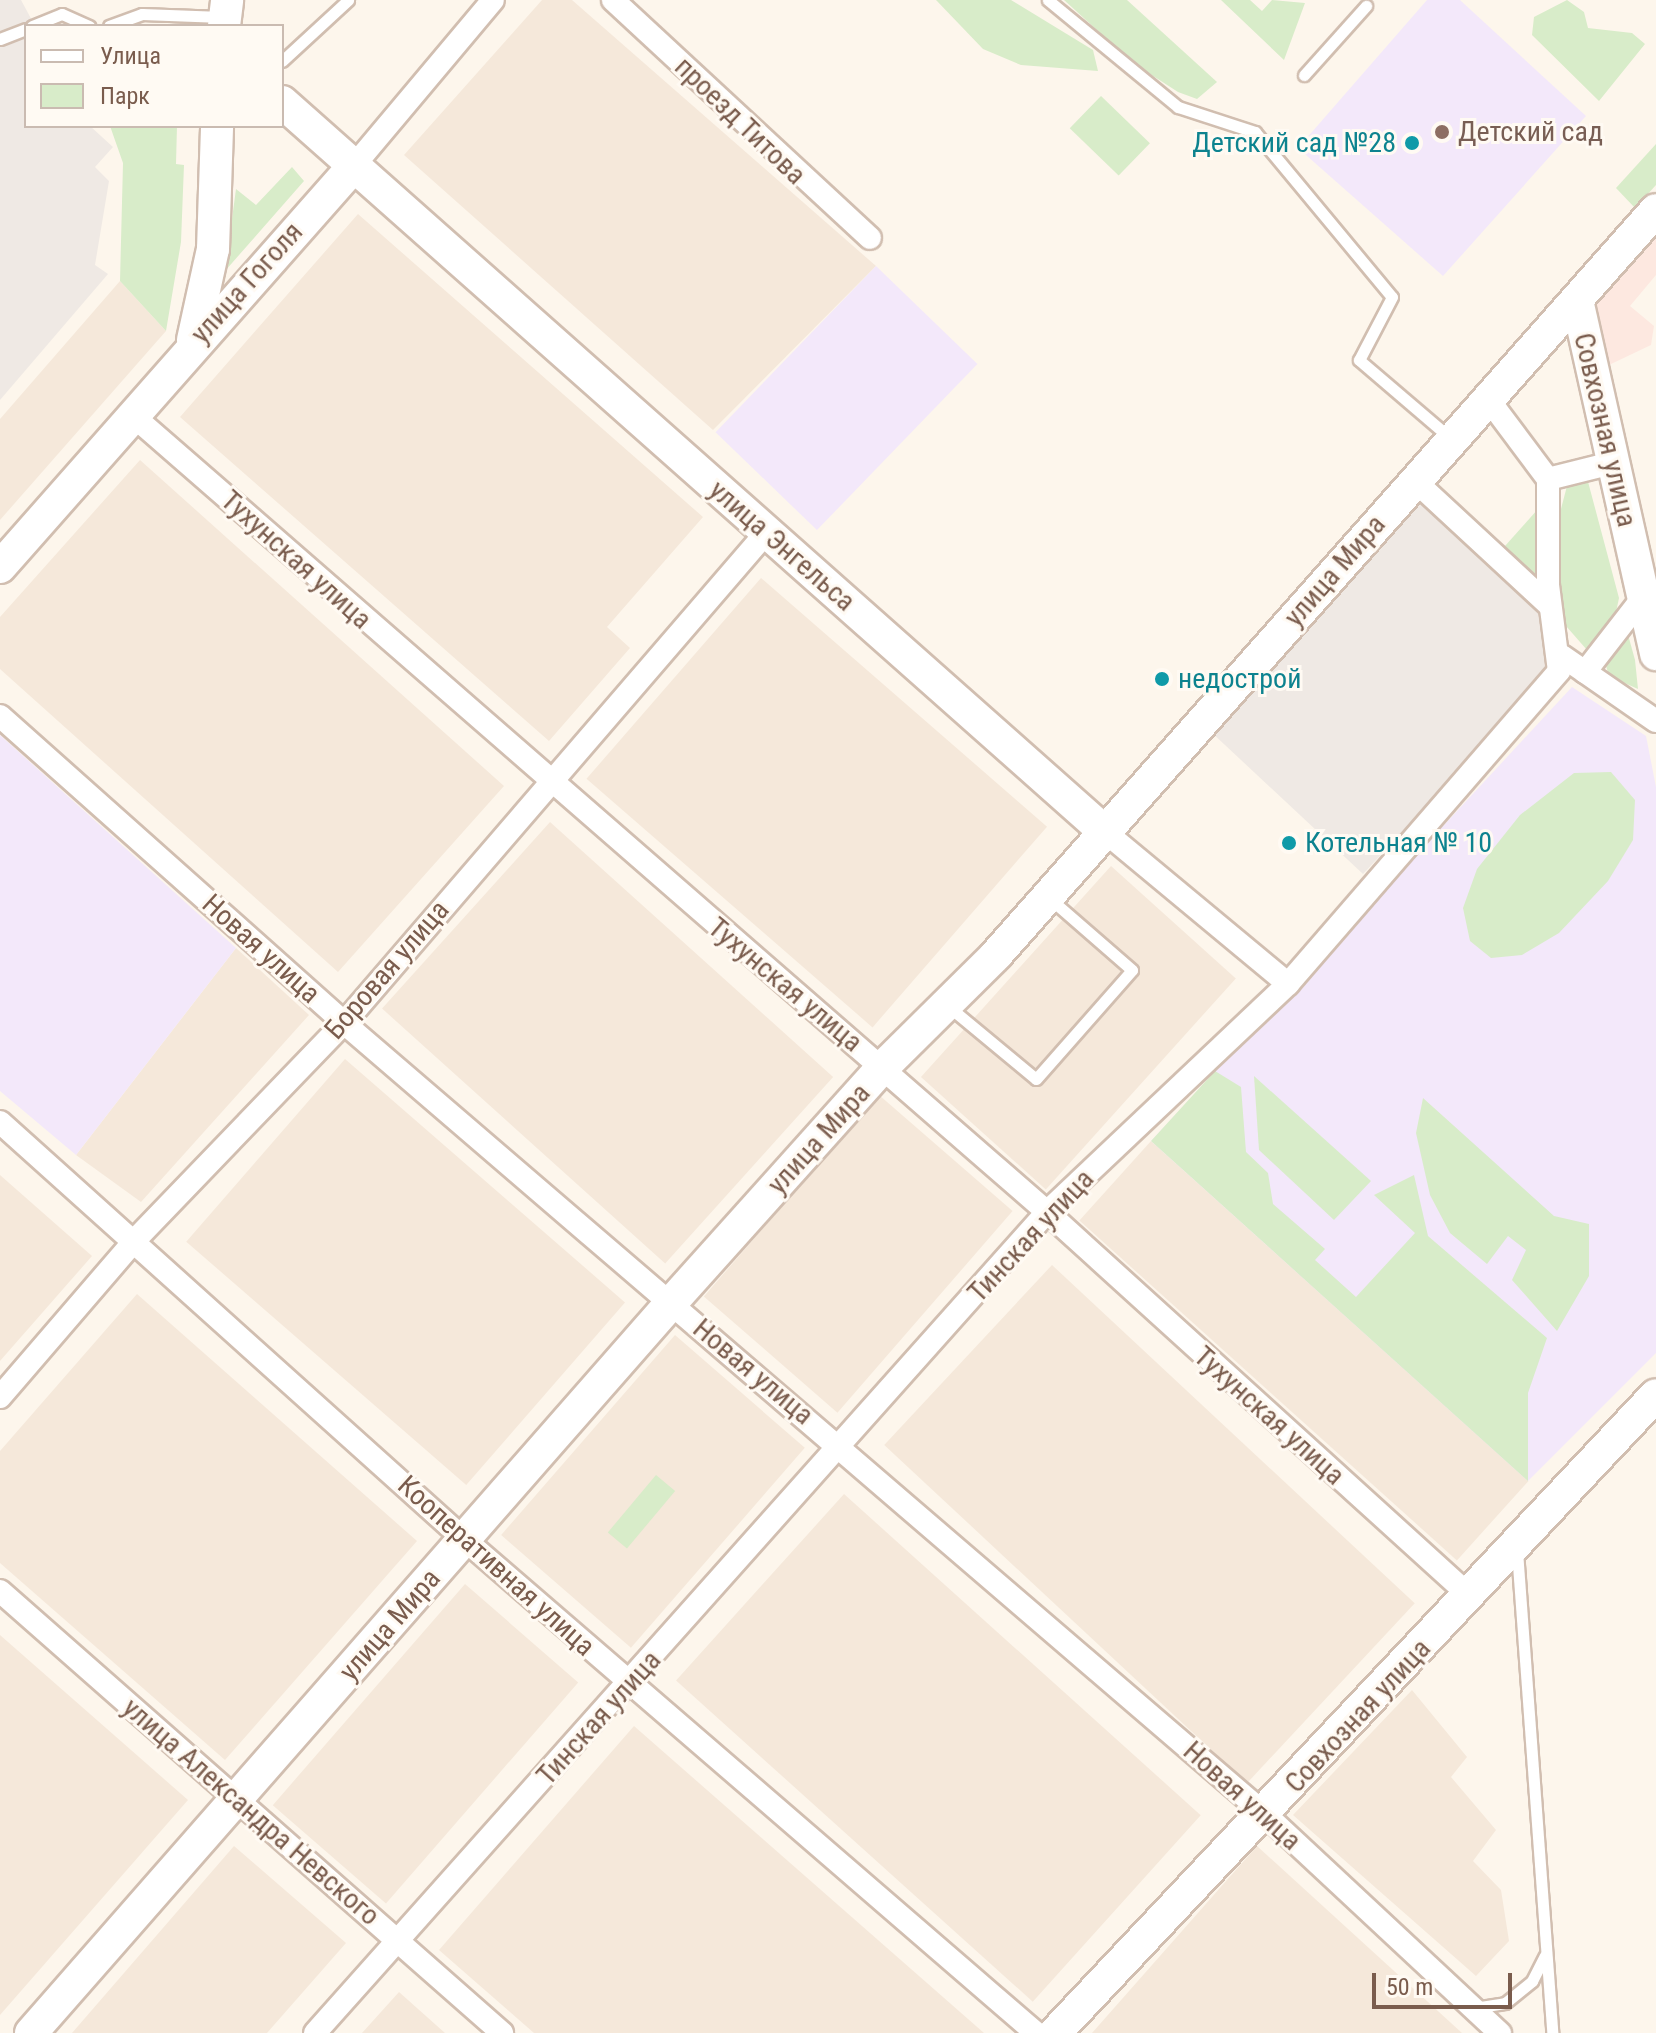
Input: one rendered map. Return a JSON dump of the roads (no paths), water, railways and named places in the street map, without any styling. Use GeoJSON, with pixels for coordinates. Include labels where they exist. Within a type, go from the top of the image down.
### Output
{"type":"FeatureCollection","features":[{"type":"Feature","properties":{"kind":"main road","name":"улица Энгельса"},"geometry":{"type":"LineString","coordinates":[[284,104],[352,168],[1104,831]]}},
{"type":"Feature","properties":{"kind":"main road"},"geometry":{"type":"LineString","coordinates":[[193,343],[213,249],[217,128]]}},
{"type":"Feature","properties":{"kind":"main road","name":"улица Гоголя"},"geometry":{"type":"LineString","coordinates":[[0,567],[193,343],[352,168]]}},
{"type":"Feature","properties":{"kind":"main road","name":"улица Мира"},"geometry":{"type":"LineString","coordinates":[[31,2033],[239,1801],[671,1303],[882,1068],[948,1006],[1048,897],[1449,437],[1656,210]]}},
{"type":"Feature","properties":{"kind":"main road","name":"Совхозная улица"},"geometry":{"type":"LineString","coordinates":[[1577,300],[1656,654]]}},
{"type":"Feature","properties":{"kind":"main road","name":"Совхозная улица"},"geometry":{"type":"LineString","coordinates":[[1055,2033],[1266,1815],[1656,1395]]}},
{"type":"Feature","properties":{"kind":"street","name":"улица Гоголя"},"geometry":{"type":"LineString","coordinates":[[352,168],[493,0]]}},
{"type":"Feature","properties":{"kind":"street","name":"проезд Титова"},"geometry":{"type":"LineString","coordinates":[[613,0],[870,238]]}},
{"type":"Feature","properties":{"kind":"street"},"geometry":{"type":"LineString","coordinates":[[1486,396],[1548,479],[1550,606],[1562,656],[1656,721]]}},
{"type":"Feature","properties":{"kind":"street","name":"Тухунская улица"},"geometry":{"type":"LineString","coordinates":[[131,414],[548,783],[1047,1212],[1469,1595]]}},
{"type":"Feature","properties":{"kind":"street"},"geometry":{"type":"LineString","coordinates":[[1548,479],[1612,463]]}},
{"type":"Feature","properties":{"kind":"street"},"geometry":{"type":"LineString","coordinates":[[1414,480],[1550,606]]}},
{"type":"Feature","properties":{"kind":"street","name":"Боровая улица"},"geometry":{"type":"LineString","coordinates":[[0,1397],[135,1240],[344,1023],[765,534]]}},
{"type":"Feature","properties":{"kind":"street"},"geometry":{"type":"LineString","coordinates":[[1585,672],[1644,596]]}},
{"type":"Feature","properties":{"kind":"street","name":"Тинская улица"},"geometry":{"type":"LineString","coordinates":[[315,2033],[844,1448],[1047,1212],[1288,984],[1539,698],[1562,656]]}},
{"type":"Feature","properties":{"kind":"street","name":"Новая улица"},"geometry":{"type":"LineString","coordinates":[[0,716],[344,1023],[844,1448],[1266,1815],[1500,2033]]}},
{"type":"Feature","properties":{"kind":"street","name":"улица Энгельса"},"geometry":{"type":"LineString","coordinates":[[1104,831],[1288,984]]}},
{"type":"Feature","properties":{"kind":"street","name":"Кооперативная улица"},"geometry":{"type":"LineString","coordinates":[[0,1122],[135,1240],[464,1539],[1036,2033]]}},
{"type":"Feature","properties":{"kind":"street","name":"улица Александра Невского"},"geometry":{"type":"LineString","coordinates":[[0,1591],[502,2033]]}},
{"type":"Feature","properties":{"kind":"lane"},"geometry":{"type":"LineString","coordinates":[[284,59],[348,0]]}},
{"type":"Feature","properties":{"kind":"lane"},"geometry":{"type":"LineString","coordinates":[[1048,0],[1178,107],[1255,132],[1392,297],[1359,360],[1449,437]]}},
{"type":"Feature","properties":{"kind":"lane"},"geometry":{"type":"LineString","coordinates":[[1304,75],[1366,6]]}},
{"type":"Feature","properties":{"kind":"lane"},"geometry":{"type":"LineString","coordinates":[[37,24],[62,14],[84,24]]}},
{"type":"Feature","properties":{"kind":"lane"},"geometry":{"type":"LineString","coordinates":[[114,24],[142,14],[226,15]]}},
{"type":"Feature","properties":{"kind":"lane"},"geometry":{"type":"LineString","coordinates":[[0,39],[24,30]]}},
{"type":"Feature","properties":{"kind":"lane"},"geometry":{"type":"LineString","coordinates":[[948,1006],[1036,1079],[1132,970],[1048,897]]}},
{"type":"Feature","properties":{"kind":"lane"},"geometry":{"type":"LineString","coordinates":[[1516,1544],[1552,2033]]}},
{"type":"Feature","properties":{"kind":"lane"},"geometry":{"type":"LineString","coordinates":[[1473,2008],[1505,2003],[1532,1981],[1546,1954]]}},
{"type":"Feature","properties":{"kind":"place","name":"Детский сад"},"geometry":{"type":"Point","coordinates":[1442,132]}},
{"type":"Feature","properties":{"kind":"place","name":"Детский сад №28"},"geometry":{"type":"Point","coordinates":[1412,143]}},
{"type":"Feature","properties":{"kind":"place","name":"недострой"},"geometry":{"type":"Point","coordinates":[1162,679]}},
{"type":"Feature","properties":{"kind":"place","name":"Котельная № 10"},"geometry":{"type":"Point","coordinates":[1289,843]}}]}
